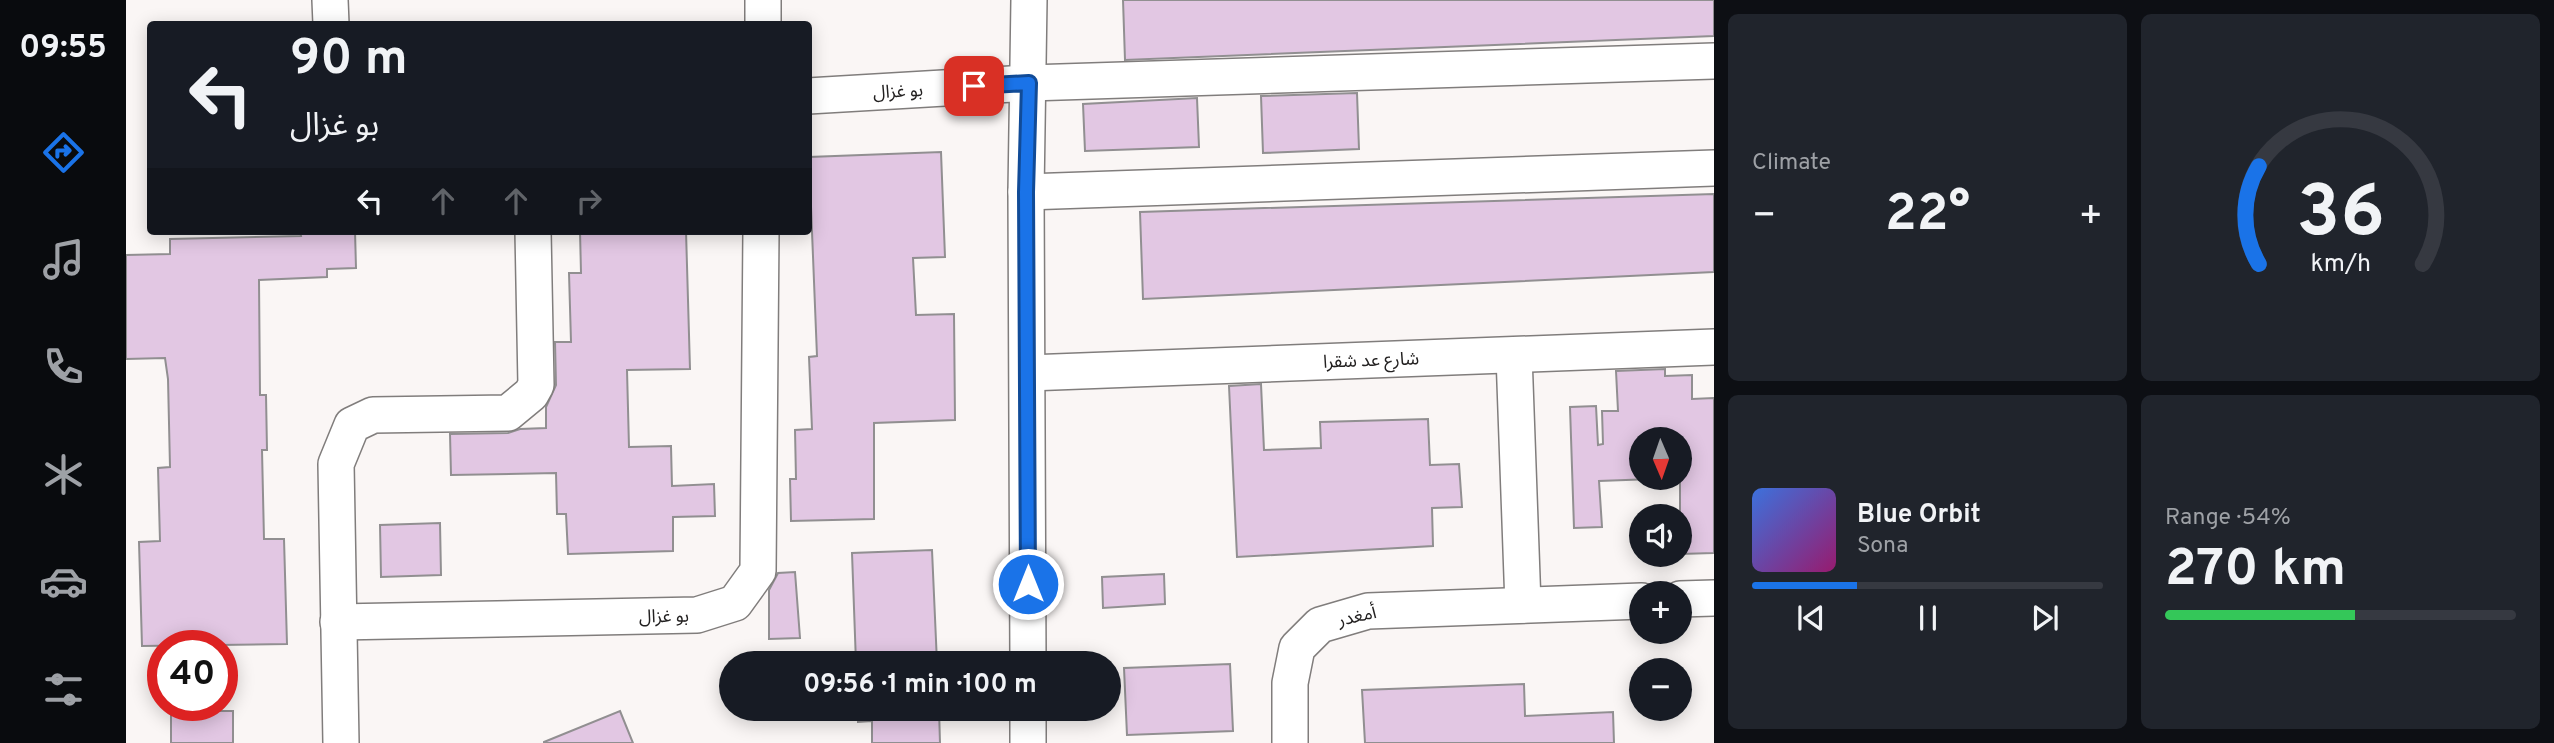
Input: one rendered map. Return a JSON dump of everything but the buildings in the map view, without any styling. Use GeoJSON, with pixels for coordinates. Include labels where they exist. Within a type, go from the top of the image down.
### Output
{"type":"FeatureCollection","features":[{"type":"Feature","properties":{"kind":"street"},"geometry":{"type":"LineString","coordinates":[[330,0],[331,21]]}},
{"type":"Feature","properties":{"kind":"street"},"geometry":{"type":"LineString","coordinates":[[763,0],[763,21]]}},
{"type":"Feature","properties":{"kind":"street"},"geometry":{"type":"LineString","coordinates":[[1028,651],[1026,192],[1029,0]]}},
{"type":"Feature","properties":{"kind":"street","name":"بو غزال"},"geometry":{"type":"LineString","coordinates":[[812,96],[1029,83],[1714,61]]}},
{"type":"Feature","properties":{"kind":"street"},"geometry":{"type":"LineString","coordinates":[[1026,192],[1714,168]]}},
{"type":"Feature","properties":{"kind":"street"},"geometry":{"type":"LineString","coordinates":[[341,743],[336,464],[352,425],[373,415],[508,413],[531,394],[536,385],[533,235]]}},
{"type":"Feature","properties":{"kind":"street","name":"بو غزال"},"geometry":{"type":"LineString","coordinates":[[338,622],[697,615],[735,603],[758,570],[761,235]]}},
{"type":"Feature","properties":{"kind":"street","name":"شارع عد شقرا"},"geometry":{"type":"LineString","coordinates":[[1028,373],[1714,347]]}},
{"type":"Feature","properties":{"kind":"street"},"geometry":{"type":"LineString","coordinates":[[1514,355],[1523,605]]}},
{"type":"Feature","properties":{"kind":"street"},"geometry":{"type":"LineString","coordinates":[[1692,599],[1714,598]]}},
{"type":"Feature","properties":{"kind":"street","name":"أمغدر"},"geometry":{"type":"LineString","coordinates":[[1290,743],[1290,683],[1297,648],[1320,625],[1368,611],[1629,601]]}},
{"type":"Feature","properties":{"kind":"street"},"geometry":{"type":"LineString","coordinates":[[1028,721],[1028,743]]}},
{"type":"Feature","properties":{"kind":"route"},"geometry":{"type":"LineString","coordinates":[[974,86],[1029,83],[1026,192],[1028,584]]}}]}
